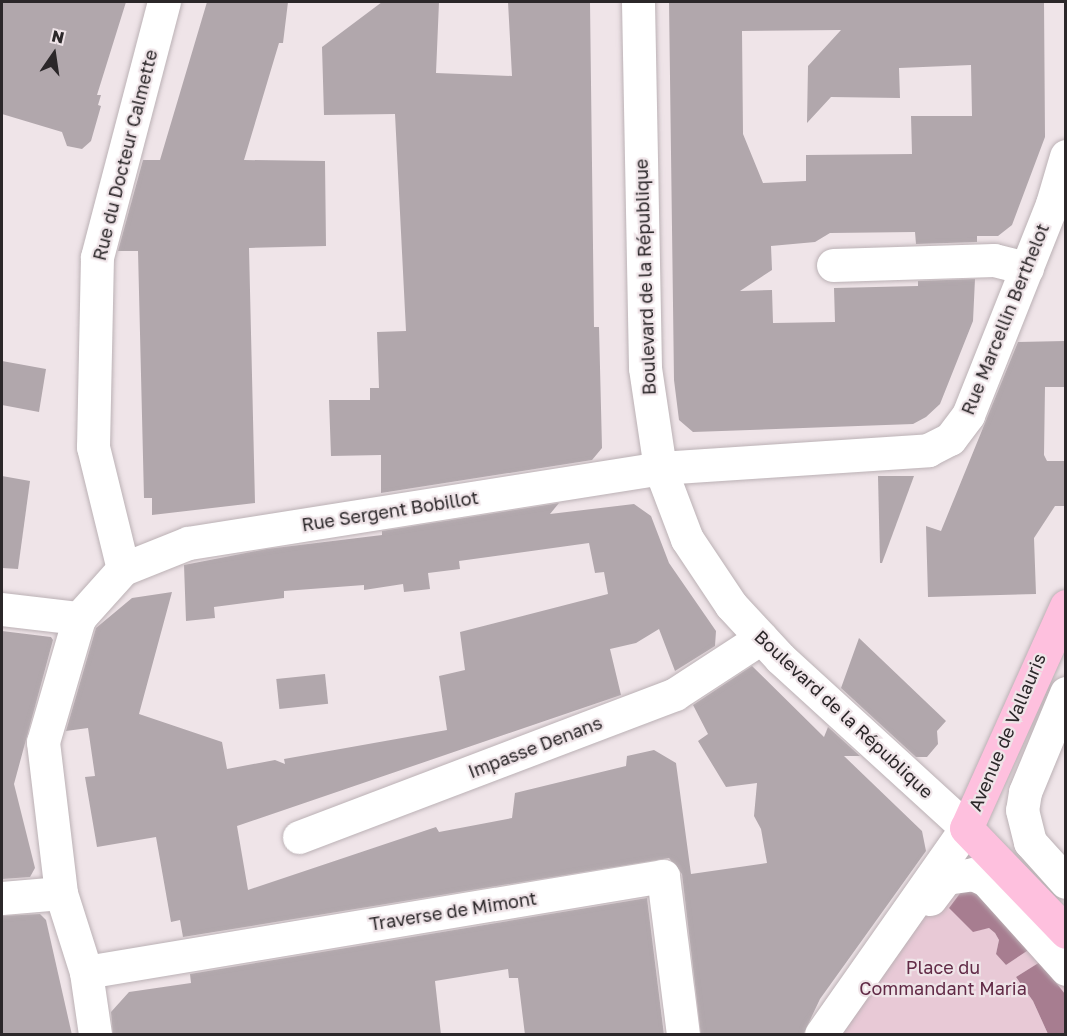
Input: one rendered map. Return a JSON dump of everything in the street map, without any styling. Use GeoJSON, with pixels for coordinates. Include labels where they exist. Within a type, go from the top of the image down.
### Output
{"type":"FeatureCollection","features":[{"type":"Feature","properties":{"kind":"main road","name":"Avenue de Vallauris"},"geometry":{"type":"LineString","coordinates":[[966,828],[1065,606]]}},
{"type":"Feature","properties":{"kind":"main road","name":"Boulevard de la République"},"geometry":{"type":"LineString","coordinates":[[966,828],[1065,932]]}},
{"type":"Feature","properties":{"kind":"street","name":"Rue du Docteur Calmette"},"geometry":{"type":"LineString","coordinates":[[123,569],[93,447],[97,257],[164,2]]}},
{"type":"Feature","properties":{"kind":"street","name":"Boulevard de la République"},"geometry":{"type":"LineString","coordinates":[[638,2],[645,368],[660,468],[687,539],[731,605],[761,638],[966,828]]}},
{"type":"Feature","properties":{"kind":"street","name":"Rue Marcellin Berthelot"},"geometry":{"type":"LineString","coordinates":[[660,468],[928,450],[950,439],[968,415],[1052,204],[1065,156]]}},
{"type":"Feature","properties":{"kind":"street"},"geometry":{"type":"LineString","coordinates":[[833,265],[994,260],[1027,268]]}},
{"type":"Feature","properties":{"kind":"street","name":"Rue Sergent Bobillot"},"geometry":{"type":"LineString","coordinates":[[123,569],[188,543],[660,468]]}},
{"type":"Feature","properties":{"kind":"street"},"geometry":{"type":"LineString","coordinates":[[95,1035],[86,972],[61,893],[43,742],[79,618],[123,569]]}},
{"type":"Feature","properties":{"kind":"street"},"geometry":{"type":"LineString","coordinates":[[2,609],[79,618]]}},
{"type":"Feature","properties":{"kind":"street","name":"Impasse Denans"},"geometry":{"type":"LineString","coordinates":[[299,837],[675,694],[761,638]]}},
{"type":"Feature","properties":{"kind":"street"},"geometry":{"type":"LineString","coordinates":[[1065,693],[1025,792],[1022,810],[1030,842],[1065,882]]}},
{"type":"Feature","properties":{"kind":"street"},"geometry":{"type":"LineString","coordinates":[[821,1035],[966,828]]}},
{"type":"Feature","properties":{"kind":"street"},"geometry":{"type":"LineString","coordinates":[[833,1035],[946,878],[959,874],[973,874],[987,880],[1065,969]]}},
{"type":"Feature","properties":{"kind":"street","name":"Traverse de Mimont"},"geometry":{"type":"LineString","coordinates":[[86,972],[663,876],[683,1035]]}},
{"type":"Feature","properties":{"kind":"street"},"geometry":{"type":"LineString","coordinates":[[2,898],[61,893]]}},
{"type":"Feature","properties":{"kind":"green space","name":"Place du Commandant Maria"},"geometry":{"type":"Polygon","coordinates":[[[959,874],[973,874],[986,880],[1065,969],[1065,994],[1040,962],[1016,977],[1033,1001],[1048,1034],[833,1034],[946,878],[959,874]],[[967,884],[950,908],[973,931],[989,928],[995,933],[999,940],[996,954],[1006,965],[1030,949],[998,911],[967,884]]]}},
{"type":"Feature","properties":{"kind":"shaded area"},"geometry":{"type":"Polygon","coordinates":[[[967,884],[1030,949],[1006,965],[996,954],[999,940],[995,933],[989,928],[973,932],[949,908],[967,884]]]}},
{"type":"Feature","properties":{"kind":"shaded area"},"geometry":{"type":"Polygon","coordinates":[[[1040,962],[1065,994],[1065,1034],[1048,1034],[1033,1001],[1016,977],[1040,962]]]}},
{"type":"Feature","properties":{"kind":"building"},"geometry":{"type":"Polygon","coordinates":[[[2,2],[126,2],[97,95],[101,95],[98,105],[101,106],[91,141],[82,149],[67,146],[62,132],[2,114],[2,2]]]}},
{"type":"Feature","properties":{"kind":"building"},"geometry":{"type":"Polygon","coordinates":[[[207,2],[288,2],[283,43],[279,43],[244,160],[325,161],[326,246],[249,248],[255,503],[152,515],[152,498],[144,498],[138,251],[118,251],[143,160],[160,160],[207,2]]]}},
{"type":"Feature","properties":{"kind":"building"},"geometry":{"type":"Polygon","coordinates":[[[382,2],[439,2],[436,73],[512,76],[508,2],[590,2],[594,327],[599,327],[602,448],[592,460],[381,493],[381,455],[331,456],[329,400],[370,400],[370,388],[379,388],[377,332],[406,331],[395,114],[324,115],[322,47],[382,2]]]}},
{"type":"Feature","properties":{"kind":"building"},"geometry":{"type":"Polygon","coordinates":[[[669,2],[1044,2],[1045,137],[1012,225],[998,236],[977,236],[977,242],[916,244],[915,232],[830,233],[815,242],[771,246],[772,270],[740,291],[772,290],[773,323],[835,322],[834,288],[918,286],[918,281],[975,279],[973,321],[940,404],[926,417],[913,424],[693,432],[679,420],[674,380],[669,2]],[[841,30],[742,31],[743,134],[763,183],[806,181],[806,155],[912,154],[911,116],[972,116],[971,65],[899,68],[900,98],[831,97],[807,123],[808,66],[841,30]]]}},
{"type":"Feature","properties":{"kind":"building"},"geometry":{"type":"Polygon","coordinates":[[[1065,341],[1065,387],[1045,387],[1044,455],[1047,461],[1065,461],[1065,506],[1055,506],[1034,538],[1036,594],[928,597],[926,526],[941,531],[1018,342],[1065,341]]]}},
{"type":"Feature","properties":{"kind":"building"},"geometry":{"type":"Polygon","coordinates":[[[2,361],[46,369],[39,412],[2,405],[2,361]]]}},
{"type":"Feature","properties":{"kind":"building"},"geometry":{"type":"Polygon","coordinates":[[[2,476],[30,481],[18,569],[2,568],[2,476]]]}},
{"type":"Feature","properties":{"kind":"building"},"geometry":{"type":"Polygon","coordinates":[[[878,476],[914,476],[882,563],[880,563],[878,476]]]}},
{"type":"Feature","properties":{"kind":"building"},"geometry":{"type":"Polygon","coordinates":[[[559,503],[550,514],[634,504],[651,516],[669,563],[716,631],[715,646],[675,671],[659,629],[636,643],[610,649],[621,695],[237,826],[248,890],[436,827],[439,832],[512,818],[515,793],[626,766],[627,756],[654,750],[676,763],[691,874],[767,863],[761,829],[754,816],[757,783],[726,787],[698,741],[708,734],[693,705],[752,666],[824,737],[828,727],[860,756],[844,756],[922,831],[926,851],[820,999],[803,1035],[701,1035],[682,874],[669,858],[183,937],[180,920],[171,922],[156,837],[97,847],[85,777],[95,776],[88,728],[66,731],[96,628],[132,598],[172,592],[139,714],[222,742],[227,769],[275,760],[285,764],[284,759],[447,730],[439,676],[465,670],[460,632],[608,594],[604,572],[595,573],[589,543],[459,561],[460,569],[428,573],[430,589],[404,592],[403,584],[364,590],[364,585],[284,591],[284,598],[214,607],[215,618],[186,621],[184,565],[267,549],[382,535],[382,531],[559,503]]]}},
{"type":"Feature","properties":{"kind":"building"},"geometry":{"type":"Polygon","coordinates":[[[2,631],[51,637],[53,640],[14,784],[35,868],[30,877],[2,879],[2,631]]]}},
{"type":"Feature","properties":{"kind":"building"},"geometry":{"type":"Polygon","coordinates":[[[859,638],[946,721],[937,731],[938,744],[927,757],[916,757],[841,688],[859,638]]]}},
{"type":"Feature","properties":{"kind":"building"},"geometry":{"type":"Polygon","coordinates":[[[325,674],[328,704],[279,709],[276,679],[325,674]]]}},
{"type":"Feature","properties":{"kind":"building"},"geometry":{"type":"Polygon","coordinates":[[[647,898],[664,1035],[525,1035],[518,978],[509,978],[508,969],[435,981],[441,1035],[113,1035],[111,1012],[129,992],[191,983],[190,974],[647,898]]]}},
{"type":"Feature","properties":{"kind":"building"},"geometry":{"type":"Polygon","coordinates":[[[40,914],[46,920],[72,1035],[2,1035],[2,916],[40,914]]]}}]}
